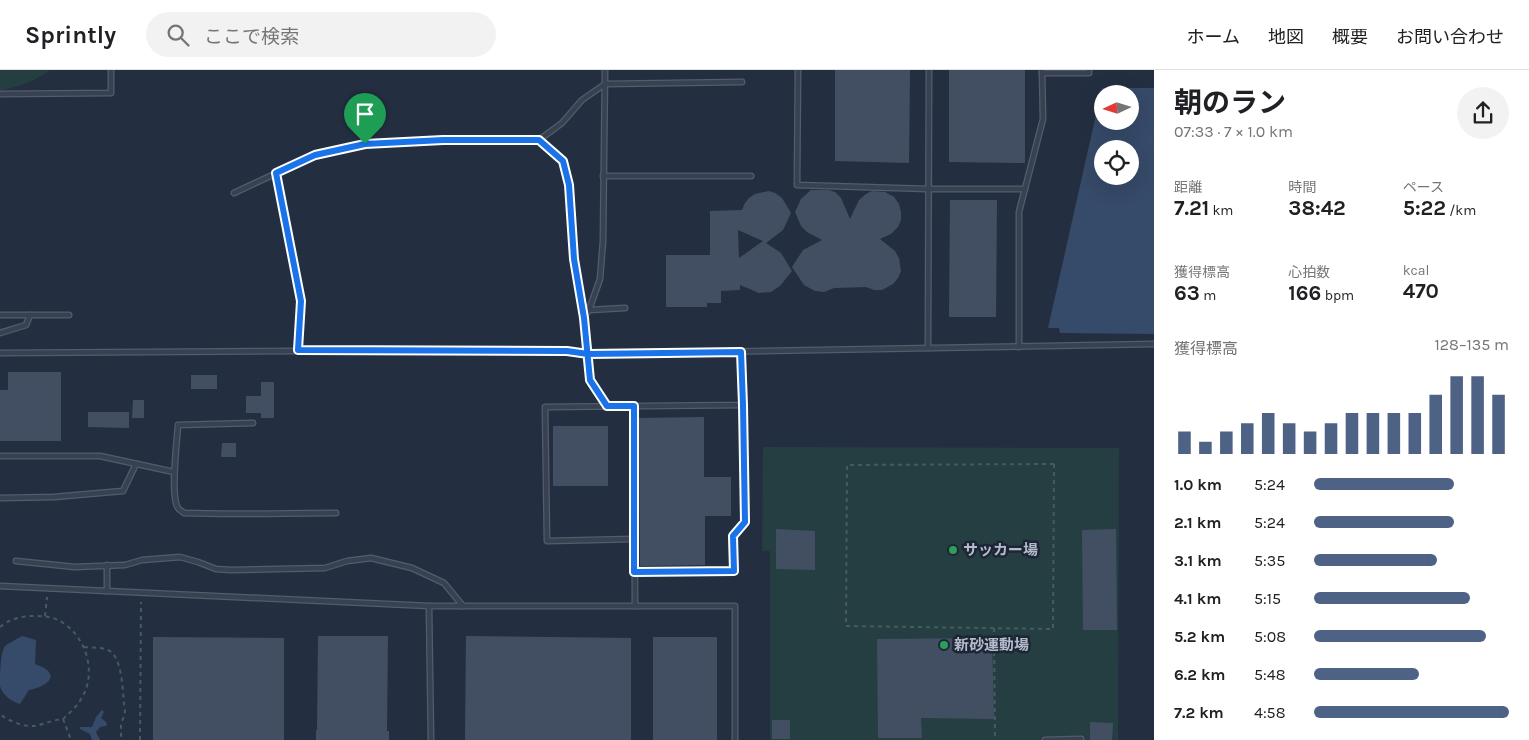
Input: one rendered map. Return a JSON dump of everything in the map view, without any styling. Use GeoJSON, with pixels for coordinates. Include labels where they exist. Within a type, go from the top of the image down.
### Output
{"type":"FeatureCollection","features":[{"type":"Feature","properties":{"kind":"lane"},"geometry":{"type":"LineString","coordinates":[[0,94],[111,93],[111,70]]}},
{"type":"Feature","properties":{"kind":"lane"},"geometry":{"type":"LineString","coordinates":[[584,318],[589,310],[600,279],[603,241],[605,70]]}},
{"type":"Feature","properties":{"kind":"lane"},"geometry":{"type":"LineString","coordinates":[[798,70],[797,185],[928,189],[1025,189]]}},
{"type":"Feature","properties":{"kind":"lane"},"geometry":{"type":"LineString","coordinates":[[928,348],[929,70]]}},
{"type":"Feature","properties":{"kind":"lane"},"geometry":{"type":"LineString","coordinates":[[1018,347],[1019,212],[1043,119],[1042,72],[1089,73],[1089,70]]}},
{"type":"Feature","properties":{"kind":"lane"},"geometry":{"type":"LineString","coordinates":[[234,193],[315,155],[365,144],[443,140],[539,140],[562,123],[582,100],[605,84],[742,82]]}},
{"type":"Feature","properties":{"kind":"lane"},"geometry":{"type":"LineString","coordinates":[[539,140],[563,161],[569,185],[574,259],[584,318],[590,380],[607,406]]}},
{"type":"Feature","properties":{"kind":"lane"},"geometry":{"type":"LineString","coordinates":[[276,173],[301,301],[298,350]]}},
{"type":"Feature","properties":{"kind":"lane"},"geometry":{"type":"LineString","coordinates":[[603,176],[751,176]]}},
{"type":"Feature","properties":{"kind":"lane"},"geometry":{"type":"LineString","coordinates":[[589,310],[625,308]]}},
{"type":"Feature","properties":{"kind":"lane"},"geometry":{"type":"LineString","coordinates":[[0,315],[69,315]]}},
{"type":"Feature","properties":{"kind":"lane"},"geometry":{"type":"LineString","coordinates":[[0,334],[26,325],[30,315]]}},
{"type":"Feature","properties":{"kind":"lane"},"geometry":{"type":"LineString","coordinates":[[0,353],[298,350],[567,351],[588,354],[1154,344]]}},
{"type":"Feature","properties":{"kind":"lane"},"geometry":{"type":"LineString","coordinates":[[634,572],[734,571],[733,536],[745,522],[741,352]]}},
{"type":"Feature","properties":{"kind":"lane"},"geometry":{"type":"LineString","coordinates":[[634,539],[547,541],[546,407],[743,405]]}},
{"type":"Feature","properties":{"kind":"lane"},"geometry":{"type":"LineString","coordinates":[[634,406],[635,606]]}},
{"type":"Feature","properties":{"kind":"lane"},"geometry":{"type":"LineString","coordinates":[[253,424],[178,425],[174,472],[178,509],[184,513],[336,514]]}},
{"type":"Feature","properties":{"kind":"lane"},"geometry":{"type":"LineString","coordinates":[[0,456],[100,456],[174,472]]}},
{"type":"Feature","properties":{"kind":"lane"},"geometry":{"type":"LineString","coordinates":[[0,498],[54,497],[123,491],[136,464]]}},
{"type":"Feature","properties":{"kind":"lane"},"geometry":{"type":"LineString","coordinates":[[16,562],[75,567],[124,565],[142,560],[180,556],[216,569],[231,570],[325,568],[371,558],[412,568],[444,583],[463,606]]}},
{"type":"Feature","properties":{"kind":"lane"},"geometry":{"type":"LineString","coordinates":[[107,565],[107,591]]}},
{"type":"Feature","properties":{"kind":"lane"},"geometry":{"type":"LineString","coordinates":[[0,586],[430,606],[735,606],[735,740]]}},
{"type":"Feature","properties":{"kind":"lane"},"geometry":{"type":"LineString","coordinates":[[430,606],[431,740]]}},
{"type":"Feature","properties":{"kind":"lane"},"geometry":{"type":"LineString","coordinates":[[1045,740],[1080,740]]}},
{"type":"Feature","properties":{"kind":"path"},"geometry":{"type":"LineString","coordinates":[[1054,464],[1053,629],[994,628],[846,626],[846,465],[1054,464]]}},
{"type":"Feature","properties":{"kind":"path"},"geometry":{"type":"LineString","coordinates":[[45,616],[47,598]]}},
{"type":"Feature","properties":{"kind":"path"},"geometry":{"type":"LineString","coordinates":[[140,740],[141,602]]}},
{"type":"Feature","properties":{"kind":"path"},"geometry":{"type":"LineString","coordinates":[[0,627],[5,623],[24,616],[45,616],[59,620],[74,632],[84,647],[89,664],[88,682],[81,699],[63,719],[33,726],[19,724],[0,714]]}},
{"type":"Feature","properties":{"kind":"path"},"geometry":{"type":"LineString","coordinates":[[994,628],[995,740]]}},
{"type":"Feature","properties":{"kind":"path"},"geometry":{"type":"LineString","coordinates":[[84,647],[108,650],[113,654],[121,671],[125,711],[121,724],[121,740]]}},
{"type":"Feature","properties":{"kind":"path"},"geometry":{"type":"LineString","coordinates":[[63,719],[71,740]]}},
{"type":"Feature","properties":{"kind":"green space"},"geometry":{"type":"Polygon","coordinates":[[[0,70],[50,70],[26,83],[0,91],[0,70]]]}},
{"type":"Feature","properties":{"kind":"green space","name":"新砂運動場"},"geometry":{"type":"Polygon","coordinates":[[[763,447],[1119,448],[1118,740],[770,740],[770,551],[762,551],[763,447]]]}},
{"type":"Feature","properties":{"kind":"water"},"geometry":{"type":"Polygon","coordinates":[[[1139,88],[1154,88],[1154,334],[1060,333],[1059,328],[1048,328],[1094,124],[1094,130],[1139,130],[1139,88]]]}},
{"type":"Feature","properties":{"kind":"water"},"geometry":{"type":"Polygon","coordinates":[[[22,636],[36,640],[35,664],[48,671],[51,675],[50,679],[43,686],[29,690],[20,704],[5,695],[0,686],[0,677],[3,649],[22,636]]]}},
{"type":"Feature","properties":{"kind":"water"},"geometry":{"type":"Polygon","coordinates":[[[102,710],[104,712],[101,718],[107,725],[100,727],[96,732],[100,740],[92,740],[90,734],[80,729],[80,727],[92,727],[96,717],[102,710]]]}},
{"type":"Feature","properties":{"kind":"building"},"geometry":{"type":"Polygon","coordinates":[[[835,70],[910,70],[909,163],[835,161],[835,70]]]}},
{"type":"Feature","properties":{"kind":"building"},"geometry":{"type":"Polygon","coordinates":[[[949,70],[1025,70],[1025,163],[949,162],[949,70]]]}},
{"type":"Feature","properties":{"kind":"building"},"geometry":{"type":"Polygon","coordinates":[[[811,190],[835,192],[841,198],[850,219],[859,200],[872,191],[885,192],[894,197],[899,204],[901,220],[898,227],[891,234],[880,239],[895,251],[899,258],[901,271],[893,284],[882,290],[866,287],[834,288],[824,292],[815,291],[804,285],[792,267],[803,250],[822,240],[807,232],[801,226],[795,212],[801,199],[811,190]]]}},
{"type":"Feature","properties":{"kind":"building"},"geometry":{"type":"Polygon","coordinates":[[[769,191],[775,193],[782,198],[791,213],[783,230],[766,243],[781,253],[792,271],[780,286],[771,292],[759,293],[740,285],[740,290],[721,291],[721,303],[707,303],[707,307],[666,307],[666,255],[710,255],[710,211],[742,210],[749,198],[755,194],[769,191]],[[738,230],[739,258],[763,241],[738,230]]]}},
{"type":"Feature","properties":{"kind":"building"},"geometry":{"type":"Polygon","coordinates":[[[950,200],[997,200],[996,317],[949,317],[950,200]]]}},
{"type":"Feature","properties":{"kind":"building"},"geometry":{"type":"Polygon","coordinates":[[[8,372],[61,372],[61,441],[0,441],[0,390],[8,390],[8,372]]]}},
{"type":"Feature","properties":{"kind":"building"},"geometry":{"type":"Polygon","coordinates":[[[191,375],[217,375],[217,389],[191,389],[191,375]]]}},
{"type":"Feature","properties":{"kind":"building"},"geometry":{"type":"Polygon","coordinates":[[[261,382],[274,382],[274,418],[261,418],[261,413],[246,413],[246,396],[261,396],[261,382]]]}},
{"type":"Feature","properties":{"kind":"building"},"geometry":{"type":"Polygon","coordinates":[[[133,400],[144,400],[144,418],[132,418],[133,400]]]}},
{"type":"Feature","properties":{"kind":"building"},"geometry":{"type":"Polygon","coordinates":[[[88,412],[129,412],[129,428],[88,427],[88,412]]]}},
{"type":"Feature","properties":{"kind":"building"},"geometry":{"type":"Polygon","coordinates":[[[704,417],[704,477],[731,477],[731,516],[705,516],[705,565],[640,566],[639,418],[704,417]]]}},
{"type":"Feature","properties":{"kind":"building"},"geometry":{"type":"Polygon","coordinates":[[[553,426],[608,426],[608,486],[553,486],[553,426]]]}},
{"type":"Feature","properties":{"kind":"building"},"geometry":{"type":"Polygon","coordinates":[[[222,443],[236,443],[236,457],[221,457],[222,443]]]}},
{"type":"Feature","properties":{"kind":"building"},"geometry":{"type":"Polygon","coordinates":[[[776,529],[815,531],[815,570],[776,569],[776,529]]]}},
{"type":"Feature","properties":{"kind":"building"},"geometry":{"type":"Polygon","coordinates":[[[1116,529],[1117,630],[1083,630],[1082,530],[1116,529]]]}},
{"type":"Feature","properties":{"kind":"building"},"geometry":{"type":"Polygon","coordinates":[[[318,636],[388,636],[387,731],[389,731],[389,740],[316,740],[318,636]]]}},
{"type":"Feature","properties":{"kind":"building"},"geometry":{"type":"Polygon","coordinates":[[[466,636],[631,638],[631,740],[465,740],[466,636]]]}},
{"type":"Feature","properties":{"kind":"building"},"geometry":{"type":"Polygon","coordinates":[[[153,637],[284,638],[284,740],[153,740],[153,637]]]}},
{"type":"Feature","properties":{"kind":"building"},"geometry":{"type":"Polygon","coordinates":[[[653,637],[717,637],[717,740],[653,740],[653,637]]]}},
{"type":"Feature","properties":{"kind":"building"},"geometry":{"type":"Polygon","coordinates":[[[992,638],[994,719],[921,718],[922,738],[878,738],[877,639],[992,638]]]}},
{"type":"Feature","properties":{"kind":"building"},"geometry":{"type":"Polygon","coordinates":[[[772,720],[790,720],[790,739],[772,739],[772,720]]]}},
{"type":"Feature","properties":{"kind":"building"},"geometry":{"type":"Polygon","coordinates":[[[1090,722],[1113,723],[1112,740],[1090,740],[1090,722]]]}},
{"type":"Feature","properties":{"kind":"place","name":"サッカー場"},"geometry":{"type":"Point","coordinates":[953,550]}},
{"type":"Feature","properties":{"kind":"place","name":"新砂運動場"},"geometry":{"type":"Point","coordinates":[944,645]}},
{"type":"Feature","properties":{"kind":"route"},"geometry":{"type":"LineString","coordinates":[[365,144],[315,155],[276,173],[301,301],[298,350],[567,351],[588,354],[741,352],[745,522],[733,536],[734,571],[634,572],[634,406],[607,406],[590,380],[588,354],[584,318],[574,259],[569,185],[563,161],[539,140],[443,140],[365,144]]}}]}
